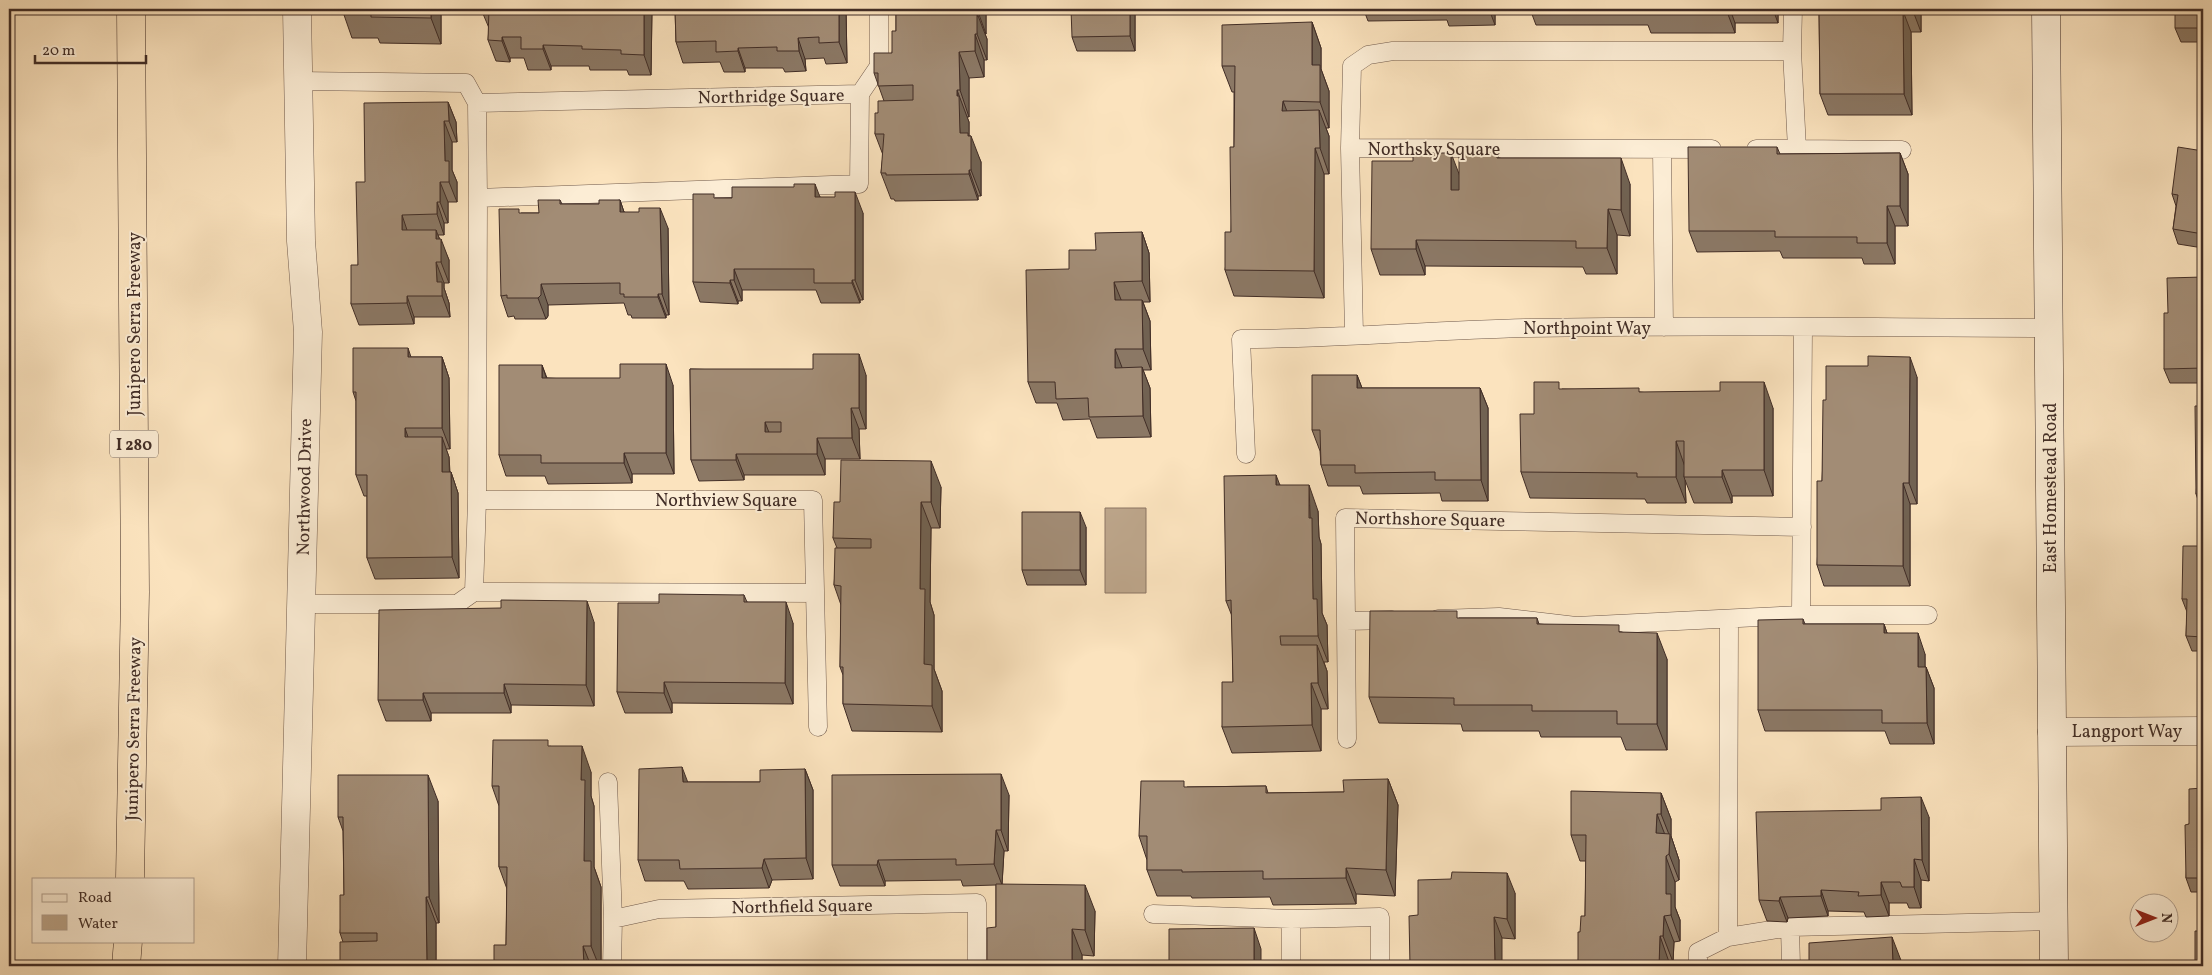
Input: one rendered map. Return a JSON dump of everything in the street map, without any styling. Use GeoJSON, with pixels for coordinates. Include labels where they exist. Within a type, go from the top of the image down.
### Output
{"type":"FeatureCollection","features":[{"type":"Feature","properties":{"kind":"highway","name":"Junipero Serra Freeway"},"geometry":{"type":"LineString","coordinates":[[130,878],[135,592],[132,9]]}},
{"type":"Feature","properties":{"kind":"highway"},"geometry":{"type":"LineString","coordinates":[[126,966],[128,942]]}},
{"type":"Feature","properties":{"kind":"street","name":"Northwood Drive"},"geometry":{"type":"LineString","coordinates":[[292,966],[308,332],[301,241],[297,9]]}},
{"type":"Feature","properties":{"kind":"street","name":"East Homestead Road"},"geometry":{"type":"LineString","coordinates":[[2046,9],[2054,966]]}},
{"type":"Feature","properties":{"kind":"street","name":"Langport Way"},"geometry":{"type":"LineString","coordinates":[[2052,732],[2203,731]]}},
{"type":"Feature","properties":{"kind":"lane"},"geometry":{"type":"LineString","coordinates":[[860,94],[879,66],[879,9]]}},
{"type":"Feature","properties":{"kind":"lane"},"geometry":{"type":"LineString","coordinates":[[1793,9],[1792,51],[1797,149]]}},
{"type":"Feature","properties":{"kind":"lane","name":"Northsky Square"},"geometry":{"type":"LineString","coordinates":[[1792,51],[1393,51],[1368,55],[1352,66],[1350,148],[1902,150]]}},
{"type":"Feature","properties":{"kind":"lane"},"geometry":{"type":"LineString","coordinates":[[298,81],[466,83],[478,103],[478,500],[474,592]]}},
{"type":"Feature","properties":{"kind":"lane","name":"Northridge Square"},"geometry":{"type":"LineString","coordinates":[[478,103],[860,94],[859,184],[478,198]]}},
{"type":"Feature","properties":{"kind":"lane"},"geometry":{"type":"LineString","coordinates":[[1350,148],[1354,334]]}},
{"type":"Feature","properties":{"kind":"lane"},"geometry":{"type":"LineString","coordinates":[[1662,149],[1664,327]]}},
{"type":"Feature","properties":{"kind":"lane"},"geometry":{"type":"LineString","coordinates":[[1801,615],[1803,327]]}},
{"type":"Feature","properties":{"kind":"lane","name":"Northpoint Way"},"geometry":{"type":"LineString","coordinates":[[1246,454],[1241,339],[1312,339],[1354,334],[1529,328],[2049,328]]}},
{"type":"Feature","properties":{"kind":"lane","name":"Northview Square"},"geometry":{"type":"LineString","coordinates":[[478,500],[814,500],[815,593]]}},
{"type":"Feature","properties":{"kind":"lane","name":"Northshore Square"},"geometry":{"type":"LineString","coordinates":[[1346,621],[1345,518],[1802,526]]}},
{"type":"Feature","properties":{"kind":"lane"},"geometry":{"type":"LineString","coordinates":[[302,604],[457,604],[474,592],[815,593],[818,727]]}},
{"type":"Feature","properties":{"kind":"lane"},"geometry":{"type":"LineString","coordinates":[[1347,739],[1346,621],[1499,617],[1576,626],[1801,615],[1928,615]]}},
{"type":"Feature","properties":{"kind":"lane"},"geometry":{"type":"LineString","coordinates":[[1728,936],[1729,619]]}},
{"type":"Feature","properties":{"kind":"lane"},"geometry":{"type":"LineString","coordinates":[[608,782],[613,919],[612,966]]}},
{"type":"Feature","properties":{"kind":"lane","name":"Northfield Square"},"geometry":{"type":"LineString","coordinates":[[613,919],[659,909],[977,903],[977,966]]}},
{"type":"Feature","properties":{"kind":"lane"},"geometry":{"type":"LineString","coordinates":[[1152,914],[1291,919],[1380,917],[1380,966]]}},
{"type":"Feature","properties":{"kind":"lane"},"geometry":{"type":"LineString","coordinates":[[1291,919],[1292,966]]}},
{"type":"Feature","properties":{"kind":"lane"},"geometry":{"type":"LineString","coordinates":[[1698,966],[1698,952],[1728,936],[1790,927],[2054,921]]}},
{"type":"Feature","properties":{"kind":"lane"},"geometry":{"type":"LineString","coordinates":[[1790,927],[1791,966]]}},
{"type":"Feature","properties":{"kind":"water"},"geometry":{"type":"Polygon","coordinates":[[[1105,508],[1146,508],[1146,593],[1105,593],[1105,508]]]}},
{"type":"Feature","properties":{"kind":"building"},"geometry":{"type":"Polygon","coordinates":[[[343,9],[431,9],[431,18],[371,17],[371,12],[343,12],[343,9]]]}},
{"type":"Feature","properties":{"kind":"building"},"geometry":{"type":"Polygon","coordinates":[[[489,9],[644,9],[644,55],[621,54],[621,50],[582,49],[582,46],[543,45],[543,49],[521,49],[521,37],[502,37],[502,41],[488,40],[489,9]]]}},
{"type":"Feature","properties":{"kind":"building"},"geometry":{"type":"Polygon","coordinates":[[[675,9],[839,9],[839,42],[819,43],[819,37],[798,38],[799,51],[777,51],[777,47],[738,48],[738,51],[716,52],[716,41],[676,42],[675,9]]]}},
{"type":"Feature","properties":{"kind":"building"},"geometry":{"type":"Polygon","coordinates":[[[896,9],[974,9],[974,13],[977,13],[975,51],[959,52],[960,90],[957,90],[957,96],[959,96],[960,133],[968,133],[968,136],[971,136],[971,170],[969,170],[969,174],[886,175],[886,173],[881,173],[884,134],[875,134],[875,113],[878,113],[878,101],[913,100],[913,85],[878,86],[878,73],[874,73],[874,53],[892,53],[892,31],[896,31],[896,9]]]}},
{"type":"Feature","properties":{"kind":"building"},"geometry":{"type":"Polygon","coordinates":[[[1071,9],[1130,9],[1130,36],[1072,37],[1071,9]]]}},
{"type":"Feature","properties":{"kind":"building"},"geometry":{"type":"Polygon","coordinates":[[[1819,9],[1913,9],[1913,11],[1903,11],[1904,94],[1820,94],[1819,9]]]}},
{"type":"Feature","properties":{"kind":"building"},"geometry":{"type":"Polygon","coordinates":[[[2175,9],[2203,9],[2203,28],[2175,28],[2175,9]]]}},
{"type":"Feature","properties":{"kind":"building"},"geometry":{"type":"Polygon","coordinates":[[[1312,22],[1312,65],[1320,65],[1320,102],[1283,101],[1282,111],[1319,110],[1320,148],[1315,148],[1314,271],[1225,270],[1225,232],[1231,232],[1230,147],[1234,147],[1235,66],[1222,66],[1222,25],[1312,22]]]}},
{"type":"Feature","properties":{"kind":"building"},"geometry":{"type":"Polygon","coordinates":[[[448,102],[449,121],[444,121],[445,161],[449,161],[449,182],[440,182],[440,202],[437,202],[437,214],[402,215],[402,230],[436,230],[436,239],[441,239],[441,262],[436,262],[437,282],[442,282],[442,296],[407,296],[407,303],[351,304],[351,265],[358,265],[356,182],[365,182],[364,103],[448,102]]]}},
{"type":"Feature","properties":{"kind":"building"},"geometry":{"type":"Polygon","coordinates":[[[1688,147],[1777,147],[1777,154],[1900,153],[1900,206],[1887,206],[1887,243],[1857,243],[1857,237],[1775,237],[1775,231],[1689,231],[1688,147]]]}},
{"type":"Feature","properties":{"kind":"building"},"geometry":{"type":"Polygon","coordinates":[[[2178,147],[2203,151],[2203,234],[2173,229],[2178,195],[2172,194],[2178,147]]]}},
{"type":"Feature","properties":{"kind":"building"},"geometry":{"type":"Polygon","coordinates":[[[1413,153],[1451,153],[1451,190],[1459,190],[1459,153],[1497,153],[1497,158],[1621,158],[1621,210],[1608,209],[1607,248],[1576,248],[1576,241],[1416,240],[1416,249],[1371,249],[1372,161],[1413,161],[1413,153]]]}},
{"type":"Feature","properties":{"kind":"building"},"geometry":{"type":"Polygon","coordinates":[[[794,184],[815,184],[815,197],[835,197],[835,192],[855,192],[855,280],[852,280],[852,283],[814,283],[814,269],[734,269],[734,280],[730,280],[730,283],[693,282],[693,194],[714,194],[714,198],[732,198],[732,187],[794,187],[794,184]]]}},
{"type":"Feature","properties":{"kind":"building"},"geometry":{"type":"Polygon","coordinates":[[[538,200],[560,200],[560,204],[599,204],[599,200],[620,200],[620,212],[639,212],[639,208],[660,208],[662,294],[658,294],[658,297],[624,297],[624,294],[620,294],[620,283],[541,284],[541,295],[538,298],[507,298],[507,295],[501,296],[499,209],[519,209],[519,213],[539,213],[538,200]]]}},
{"type":"Feature","properties":{"kind":"building"},"geometry":{"type":"Polygon","coordinates":[[[1142,232],[1142,281],[1114,282],[1115,300],[1142,300],[1143,349],[1115,349],[1115,368],[1142,367],[1143,416],[1089,417],[1088,398],[1056,399],[1055,382],[1028,382],[1026,270],[1069,269],[1069,250],[1096,250],[1095,233],[1142,232]]]}},
{"type":"Feature","properties":{"kind":"building"},"geometry":{"type":"Polygon","coordinates":[[[2203,277],[2203,368],[2164,369],[2164,313],[2168,313],[2167,278],[2203,277]]]}},
{"type":"Feature","properties":{"kind":"building"},"geometry":{"type":"Polygon","coordinates":[[[353,348],[408,348],[408,357],[442,357],[442,428],[405,428],[405,437],[442,437],[442,472],[451,472],[452,557],[367,558],[367,475],[356,475],[356,392],[353,392],[353,348]]]}},
{"type":"Feature","properties":{"kind":"building"},"geometry":{"type":"Polygon","coordinates":[[[813,354],[859,354],[859,408],[851,408],[852,438],[817,438],[817,454],[736,454],[736,460],[691,460],[690,369],[813,369],[813,354]],[[765,422],[765,432],[781,432],[781,422],[765,422]]]}},
{"type":"Feature","properties":{"kind":"building"},"geometry":{"type":"Polygon","coordinates":[[[1868,356],[1910,357],[1909,483],[1903,483],[1903,566],[1817,565],[1817,481],[1822,481],[1823,400],[1826,400],[1826,366],[1868,366],[1868,356]]]}},
{"type":"Feature","properties":{"kind":"building"},"geometry":{"type":"Polygon","coordinates":[[[620,364],[666,364],[666,453],[624,453],[624,463],[541,463],[541,455],[499,455],[499,365],[542,365],[542,378],[620,378],[620,364]]]}},
{"type":"Feature","properties":{"kind":"building"},"geometry":{"type":"Polygon","coordinates":[[[1312,375],[1357,375],[1357,388],[1480,388],[1481,480],[1435,480],[1435,472],[1355,473],[1355,465],[1321,465],[1320,430],[1312,430],[1312,375]]]}},
{"type":"Feature","properties":{"kind":"building"},"geometry":{"type":"Polygon","coordinates":[[[1534,382],[1559,382],[1559,389],[1639,388],[1639,392],[1720,391],[1720,382],[1764,382],[1764,470],[1722,470],[1722,477],[1684,477],[1684,441],[1676,441],[1676,477],[1637,477],[1637,473],[1521,472],[1520,414],[1534,414],[1534,382]]]}},
{"type":"Feature","properties":{"kind":"building"},"geometry":{"type":"Polygon","coordinates":[[[2195,406],[2203,406],[2203,494],[2196,494],[2195,406]]]}},
{"type":"Feature","properties":{"kind":"building"},"geometry":{"type":"Polygon","coordinates":[[[841,460],[931,461],[931,502],[921,502],[920,589],[925,589],[924,664],[932,665],[932,706],[843,704],[843,667],[840,667],[841,586],[834,585],[835,548],[871,548],[871,539],[833,538],[834,502],[840,502],[841,460]]]}},
{"type":"Feature","properties":{"kind":"building"},"geometry":{"type":"Polygon","coordinates":[[[1276,475],[1276,485],[1309,485],[1309,518],[1312,518],[1313,599],[1317,599],[1318,636],[1280,636],[1281,645],[1317,645],[1318,683],[1311,683],[1312,725],[1222,727],[1222,682],[1233,682],[1231,600],[1226,601],[1224,476],[1276,475]]]}},
{"type":"Feature","properties":{"kind":"building"},"geometry":{"type":"Polygon","coordinates":[[[1022,512],[1080,512],[1080,570],[1022,570],[1022,512]]]}},
{"type":"Feature","properties":{"kind":"building"},"geometry":{"type":"Polygon","coordinates":[[[2183,546],[2203,546],[2203,637],[2186,636],[2187,599],[2182,599],[2183,546]]]}},
{"type":"Feature","properties":{"kind":"building"},"geometry":{"type":"Polygon","coordinates":[[[659,594],[744,595],[744,602],[786,602],[785,683],[664,682],[664,693],[617,692],[618,603],[659,603],[659,594]]]}},
{"type":"Feature","properties":{"kind":"building"},"geometry":{"type":"Polygon","coordinates":[[[501,600],[587,601],[586,685],[504,684],[504,693],[423,693],[423,700],[378,700],[379,610],[501,608],[501,600]]]}},
{"type":"Feature","properties":{"kind":"building"},"geometry":{"type":"Polygon","coordinates":[[[1370,611],[1457,611],[1457,618],[1537,618],[1537,624],[1619,625],[1619,632],[1657,633],[1657,724],[1617,724],[1617,711],[1532,711],[1532,705],[1454,705],[1454,698],[1369,697],[1370,611]]]}},
{"type":"Feature","properties":{"kind":"building"},"geometry":{"type":"Polygon","coordinates":[[[1803,619],[1803,624],[1884,624],[1884,633],[1918,633],[1918,667],[1926,667],[1927,723],[1882,723],[1882,710],[1758,710],[1758,620],[1803,619]]]}},
{"type":"Feature","properties":{"kind":"building"},"geometry":{"type":"Polygon","coordinates":[[[493,740],[548,740],[548,746],[582,746],[581,780],[585,780],[584,861],[591,861],[591,946],[583,946],[584,966],[494,966],[494,945],[506,945],[507,867],[499,867],[499,786],[492,786],[493,740]]]}},
{"type":"Feature","properties":{"kind":"building"},"geometry":{"type":"Polygon","coordinates":[[[682,767],[683,782],[760,782],[760,770],[805,769],[806,858],[764,859],[762,868],[680,869],[679,860],[638,860],[639,769],[682,767]]]}},
{"type":"Feature","properties":{"kind":"building"},"geometry":{"type":"Polygon","coordinates":[[[1001,774],[1001,830],[996,830],[994,864],[956,865],[956,859],[878,860],[877,865],[832,865],[832,775],[1001,774]]]}},
{"type":"Feature","properties":{"kind":"building"},"geometry":{"type":"Polygon","coordinates":[[[338,775],[428,775],[429,897],[426,897],[427,966],[340,966],[340,942],[377,941],[377,933],[340,933],[340,895],[344,895],[343,817],[338,817],[338,775]]]}},
{"type":"Feature","properties":{"kind":"building"},"geometry":{"type":"Polygon","coordinates":[[[1388,779],[1386,870],[1346,868],[1346,878],[1263,879],[1263,871],[1182,872],[1182,870],[1147,870],[1147,836],[1139,836],[1141,781],[1184,781],[1184,787],[1266,786],[1266,793],[1344,792],[1343,780],[1388,779]]]}},
{"type":"Feature","properties":{"kind":"building"},"geometry":{"type":"Polygon","coordinates":[[[2203,788],[2203,878],[2186,878],[2185,825],[2189,824],[2189,789],[2203,788]]]}},
{"type":"Feature","properties":{"kind":"building"},"geometry":{"type":"Polygon","coordinates":[[[1571,791],[1661,793],[1661,814],[1657,814],[1656,833],[1670,834],[1669,854],[1666,856],[1666,894],[1671,894],[1671,915],[1664,916],[1663,936],[1660,936],[1659,966],[1578,966],[1578,932],[1580,932],[1581,916],[1585,916],[1586,835],[1571,835],[1571,791]]]}},
{"type":"Feature","properties":{"kind":"building"},"geometry":{"type":"Polygon","coordinates":[[[1921,797],[1922,860],[1914,859],[1914,887],[1902,887],[1900,882],[1881,882],[1881,895],[1858,896],[1859,892],[1821,890],[1821,896],[1780,897],[1779,901],[1759,900],[1756,812],[1881,810],[1881,798],[1921,797]]]}},
{"type":"Feature","properties":{"kind":"building"},"geometry":{"type":"Polygon","coordinates":[[[1452,872],[1507,873],[1507,919],[1494,917],[1495,966],[1410,966],[1409,916],[1418,915],[1418,880],[1451,879],[1452,872]]]}},
{"type":"Feature","properties":{"kind":"building"},"geometry":{"type":"Polygon","coordinates":[[[996,884],[1085,885],[1085,930],[1072,929],[1072,966],[987,966],[987,928],[996,927],[996,884]]]}},
{"type":"Feature","properties":{"kind":"building"},"geometry":{"type":"Polygon","coordinates":[[[1254,928],[1254,966],[1169,966],[1169,929],[1254,928]]]}},
{"type":"Feature","properties":{"kind":"building"},"geometry":{"type":"Polygon","coordinates":[[[2195,931],[2203,931],[2203,966],[2195,966],[2195,931]]]}},
{"type":"Feature","properties":{"kind":"building"},"geometry":{"type":"Polygon","coordinates":[[[1892,937],[1893,966],[1809,965],[1809,943],[1892,937]]]}}]}
